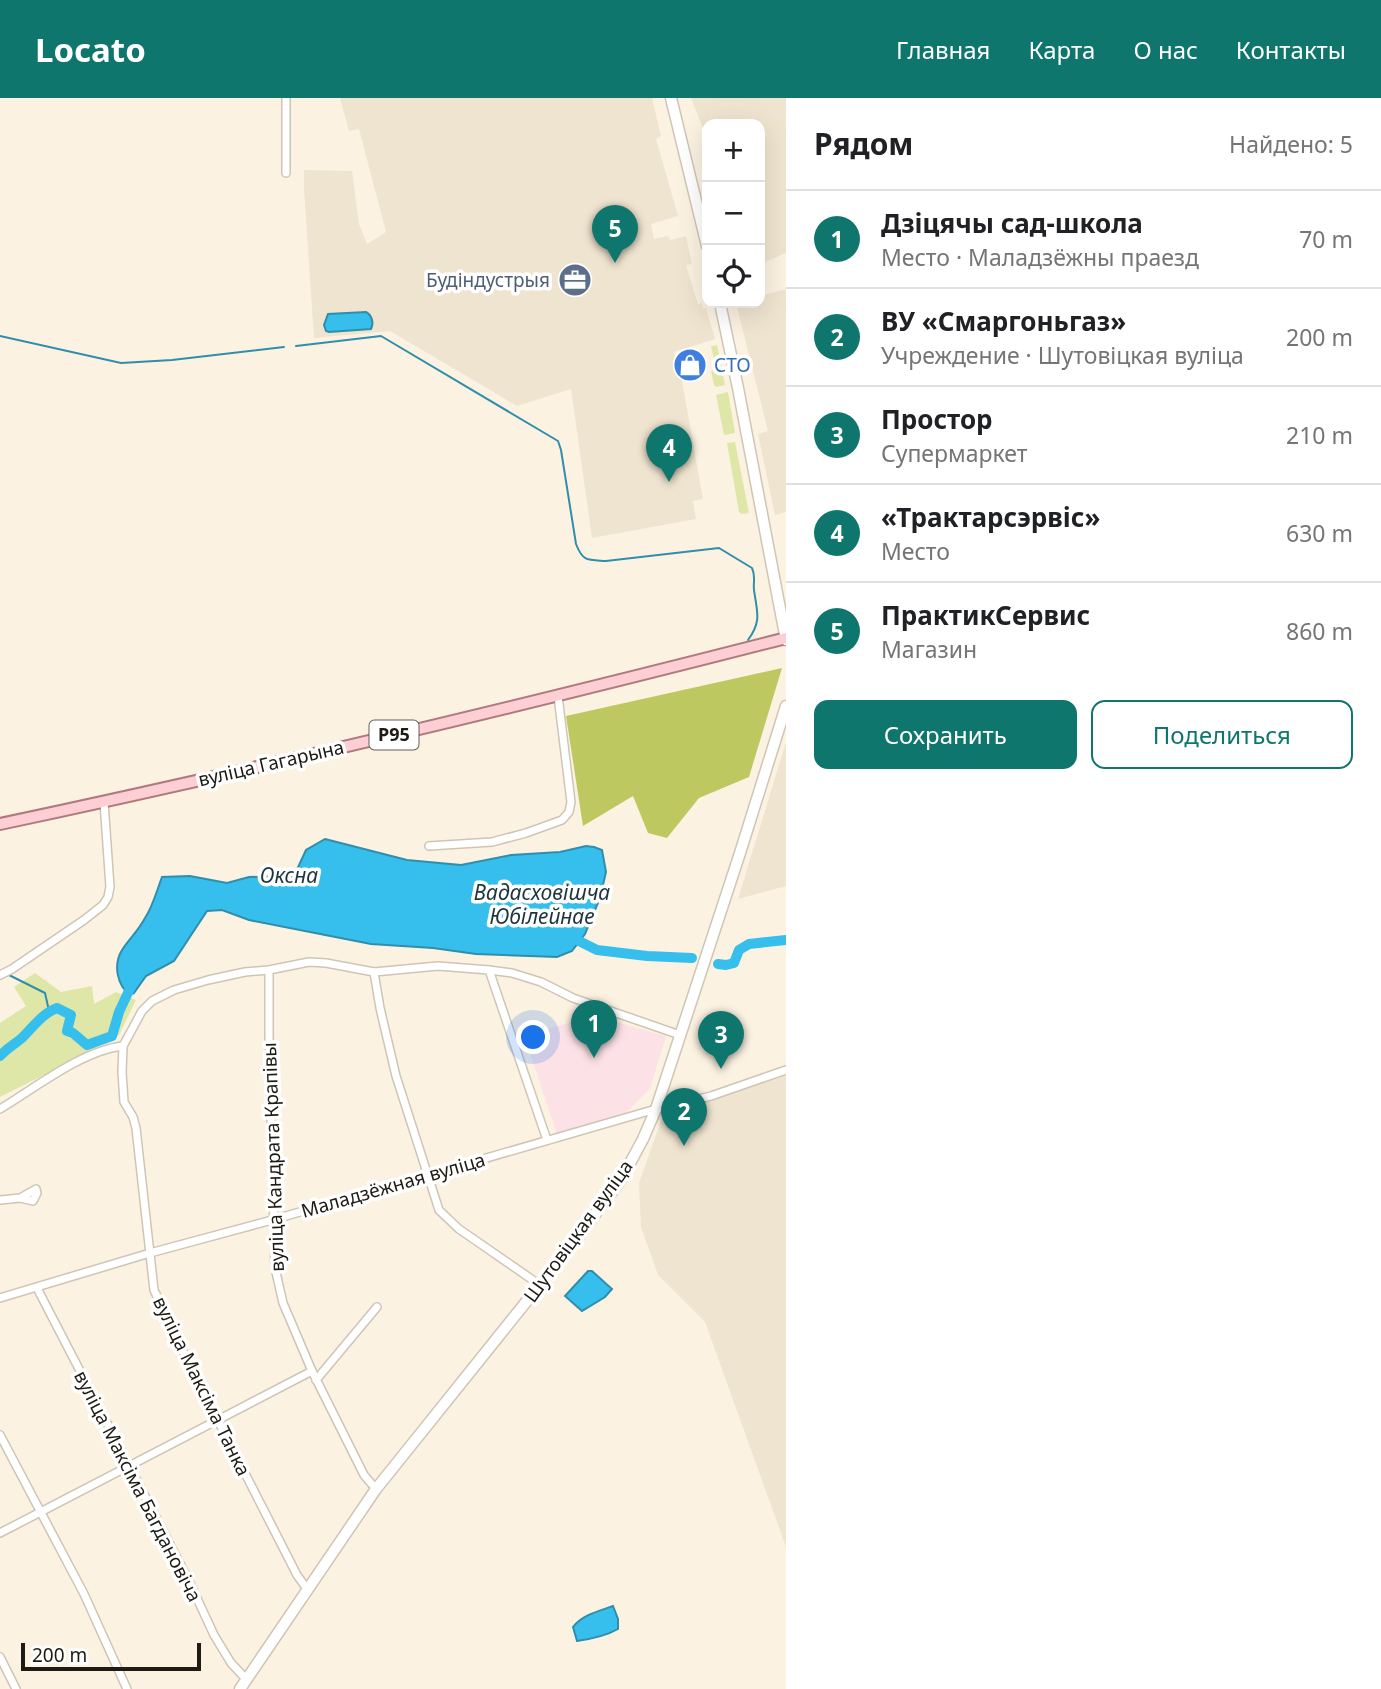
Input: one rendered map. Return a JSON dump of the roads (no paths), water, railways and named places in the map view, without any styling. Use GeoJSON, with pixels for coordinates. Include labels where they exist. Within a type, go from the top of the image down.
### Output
{"type":"FeatureCollection","features":[{"type":"Feature","properties":{"kind":"main road"},"geometry":{"type":"LineString","coordinates":[[671,98],[707,245]]}},
{"type":"Feature","properties":{"kind":"main road"},"geometry":{"type":"LineString","coordinates":[[721,308],[786,639]]}},
{"type":"Feature","properties":{"kind":"main road","name":"вуліца Гагарына"},"geometry":{"type":"LineString","coordinates":[[0,824],[558,696],[786,639]]}},
{"type":"Feature","properties":{"kind":"main road","name":"Шутовіцкая вуліца"},"geometry":{"type":"LineString","coordinates":[[240,1689],[376,1489],[622,1178],[656,1109],[786,706]]}},
{"type":"Feature","properties":{"kind":"street"},"geometry":{"type":"LineString","coordinates":[[286,98],[286,173]]}},
{"type":"Feature","properties":{"kind":"street"},"geometry":{"type":"LineString","coordinates":[[429,846],[492,842],[562,820],[569,812],[571,803],[558,696]]}},
{"type":"Feature","properties":{"kind":"street"},"geometry":{"type":"LineString","coordinates":[[0,975],[85,920],[103,905],[108,897],[110,887],[104,802]]}},
{"type":"Feature","properties":{"kind":"street"},"geometry":{"type":"LineString","coordinates":[[0,1109],[84,1058],[123,1046],[142,1011],[152,1001],[174,990],[244,972],[309,962],[374,972],[438,966],[512,973],[541,982],[573,999],[680,1035]]}},
{"type":"Feature","properties":{"kind":"street","name":"вуліца Кандрата Крапівы"},"geometry":{"type":"LineString","coordinates":[[269,970],[272,1220],[278,1286],[316,1380],[364,1475],[376,1489]]}},
{"type":"Feature","properties":{"kind":"street"},"geometry":{"type":"LineString","coordinates":[[489,970],[547,1140]]}},
{"type":"Feature","properties":{"kind":"street"},"geometry":{"type":"LineString","coordinates":[[374,972],[396,1076],[439,1210],[459,1229],[540,1285]]}},
{"type":"Feature","properties":{"kind":"street","name":"вуліца Максіма Танка"},"geometry":{"type":"LineString","coordinates":[[123,1046],[124,1102],[136,1128],[154,1290],[217,1419],[297,1575],[307,1589]]}},
{"type":"Feature","properties":{"kind":"street","name":"Маладзёжная вуліца"},"geometry":{"type":"LineString","coordinates":[[0,1298],[656,1109],[711,1096],[786,1070]]}},
{"type":"Feature","properties":{"kind":"street"},"geometry":{"type":"LineString","coordinates":[[0,1200],[20,1198]]}},
{"type":"Feature","properties":{"kind":"street","name":"вуліца Максіма Багдановіча"},"geometry":{"type":"LineString","coordinates":[[37,1287],[189,1581],[214,1635],[231,1664],[246,1679]]}},
{"type":"Feature","properties":{"kind":"street"},"geometry":{"type":"LineString","coordinates":[[316,1380],[377,1307]]}},
{"type":"Feature","properties":{"kind":"street"},"geometry":{"type":"LineString","coordinates":[[0,1533],[312,1371]]}},
{"type":"Feature","properties":{"kind":"street"},"geometry":{"type":"LineString","coordinates":[[0,1435],[84,1594],[127,1689]]}},
{"type":"Feature","properties":{"kind":"street"},"geometry":{"type":"LineString","coordinates":[[0,1657],[16,1689]]}},
{"type":"Feature","properties":{"kind":"water"},"geometry":{"type":"Polygon","coordinates":[[[366,312],[372,319],[371,329],[326,331],[324,325],[328,314],[366,312]]]}},
{"type":"Feature","properties":{"kind":"water","name":"Вадасховішча Юбілейнае"},"geometry":{"type":"Polygon","coordinates":[[[325,839],[407,860],[461,865],[511,855],[560,852],[586,846],[602,850],[606,872],[600,898],[585,934],[572,951],[557,957],[476,954],[371,944],[249,920],[222,910],[207,911],[174,961],[146,976],[130,995],[122,986],[117,968],[119,956],[148,913],[162,877],[190,876],[227,883],[249,877],[294,876],[306,850],[325,839]]]}},
{"type":"Feature","properties":{"kind":"water"},"geometry":{"type":"Polygon","coordinates":[[[588,1271],[592,1271],[612,1289],[605,1297],[582,1311],[565,1296],[588,1271]]]}},
{"type":"Feature","properties":{"kind":"water"},"geometry":{"type":"Polygon","coordinates":[[[613,1606],[618,1619],[618,1629],[577,1641],[573,1627],[581,1619],[613,1606]]]}},
{"type":"Feature","properties":{"kind":"waterway"},"geometry":{"type":"LineString","coordinates":[[0,336],[121,363],[284,347]]}},
{"type":"Feature","properties":{"kind":"waterway"},"geometry":{"type":"LineString","coordinates":[[296,346],[381,336],[558,441],[576,544],[581,554],[590,560],[606,561],[719,548],[753,571],[757,616],[748,640]]}},
{"type":"Feature","properties":{"kind":"waterway","name":"Оксна"},"geometry":{"type":"LineString","coordinates":[[567,935],[597,950],[692,958]]}},
{"type":"Feature","properties":{"kind":"waterway","name":"Оксна"},"geometry":{"type":"LineString","coordinates":[[718,964],[734,963],[739,950],[749,944],[786,940]]}},
{"type":"Feature","properties":{"kind":"waterway"},"geometry":{"type":"LineString","coordinates":[[7,974],[45,993],[49,1011]]}},
{"type":"Feature","properties":{"kind":"waterway","name":"Оксна"},"geometry":{"type":"LineString","coordinates":[[0,1056],[43,1017],[57,1008],[71,1015],[67,1031],[87,1045],[112,1036],[119,1012],[133,982]]}},
{"type":"Feature","properties":{"kind":"place","name":"ПрактикСервис"},"geometry":{"type":"Point","coordinates":[615,263]}},
{"type":"Feature","properties":{"kind":"place","name":"Будіндустрыя"},"geometry":{"type":"Point","coordinates":[575,280]}},
{"type":"Feature","properties":{"kind":"place","name":"СТО"},"geometry":{"type":"Point","coordinates":[690,365]}},
{"type":"Feature","properties":{"kind":"place","name":"«Трактарсэрвіс»"},"geometry":{"type":"Point","coordinates":[669,482]}},
{"type":"Feature","properties":{"kind":"place","name":"Дзіцячы сад-школа"},"geometry":{"type":"Point","coordinates":[594,1058]}},
{"type":"Feature","properties":{"kind":"place","name":"Простор"},"geometry":{"type":"Point","coordinates":[721,1069]}},
{"type":"Feature","properties":{"kind":"place","name":"ВУ «Смаргоньгаз»"},"geometry":{"type":"Point","coordinates":[684,1146]}}]}
